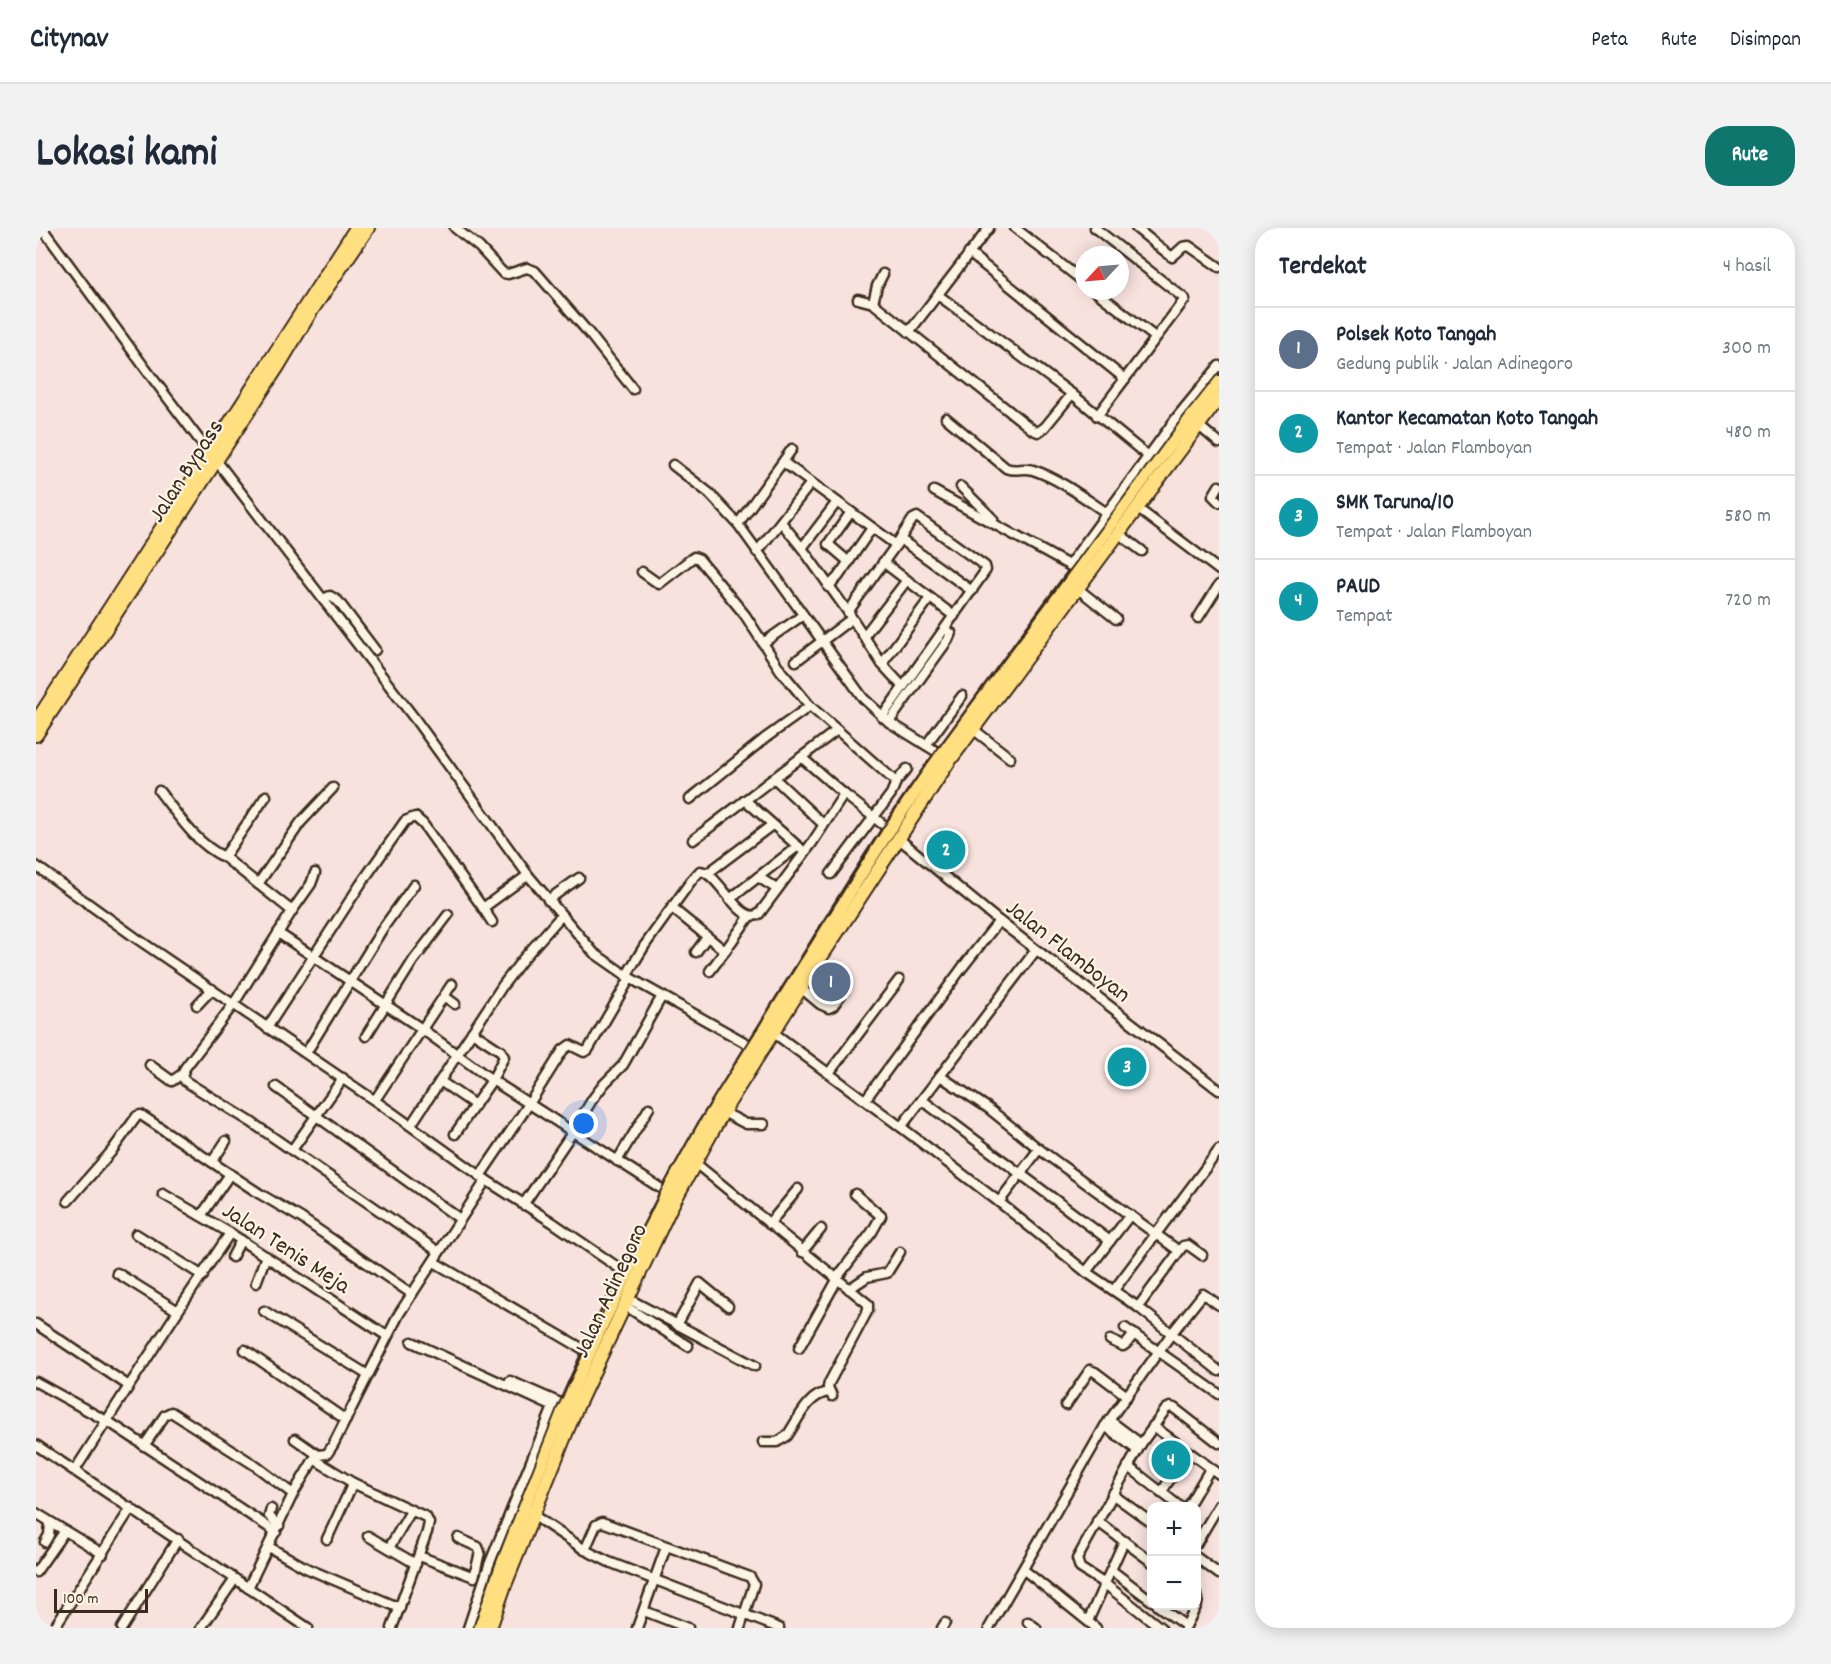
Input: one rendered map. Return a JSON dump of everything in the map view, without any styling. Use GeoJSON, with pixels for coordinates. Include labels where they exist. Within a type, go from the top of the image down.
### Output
{"type":"FeatureCollection","features":[{"type":"Feature","properties":{"kind":"highway","name":"Jalan Bypass"},"geometry":{"type":"LineString","coordinates":[[352,243],[356,228]]}},
{"type":"Feature","properties":{"kind":"highway","name":"Jalan Bypass"},"geometry":{"type":"LineString","coordinates":[[36,735],[213,457],[285,336],[352,243],[368,228]]}},
{"type":"Feature","properties":{"kind":"highway"},"geometry":{"type":"LineString","coordinates":[[894,834],[973,729],[1025,650],[1073,568],[1219,382]]}},
{"type":"Feature","properties":{"kind":"highway"},"geometry":{"type":"LineString","coordinates":[[480,1628],[561,1408],[590,1353],[627,1294],[668,1193],[697,1139],[753,1047],[894,834],[942,755],[1077,588],[1219,398]]}},
{"type":"Feature","properties":{"kind":"highway","name":"Jalan Bypass"},"geometry":{"type":"LineString","coordinates":[[36,721],[213,457]]}},
{"type":"Feature","properties":{"kind":"highway","name":"Jalan Adinegoro"},"geometry":{"type":"LineString","coordinates":[[636,1268],[723,1112],[774,1033],[894,834]]}},
{"type":"Feature","properties":{"kind":"highway","name":"Jalan Adinegoro"},"geometry":{"type":"LineString","coordinates":[[490,1628],[576,1409],[627,1294]]}},
{"type":"Feature","properties":{"kind":"street"},"geometry":{"type":"LineString","coordinates":[[42,228],[213,457],[415,719],[528,875],[561,916],[594,953],[628,977],[753,1047]]}},
{"type":"Feature","properties":{"kind":"street"},"geometry":{"type":"LineString","coordinates":[[455,228],[479,247],[503,273],[508,274],[527,268],[535,271],[633,389]]}},
{"type":"Feature","properties":{"kind":"street"},"geometry":{"type":"LineString","coordinates":[[909,332],[989,228]]}},
{"type":"Feature","properties":{"kind":"street"},"geometry":{"type":"LineString","coordinates":[[1095,228],[1106,231],[1185,299],[1097,416]]}},
{"type":"Feature","properties":{"kind":"street"},"geometry":{"type":"LineString","coordinates":[[1136,228],[1172,257],[1183,247],[1189,246],[1219,267]]}},
{"type":"Feature","properties":{"kind":"street"},"geometry":{"type":"LineString","coordinates":[[1021,230],[1075,275]]}},
{"type":"Feature","properties":{"kind":"street"},"geometry":{"type":"LineString","coordinates":[[969,253],[1125,379]]}},
{"type":"Feature","properties":{"kind":"street"},"geometry":{"type":"LineString","coordinates":[[873,303],[883,274]]}},
{"type":"Feature","properties":{"kind":"street"},"geometry":{"type":"LineString","coordinates":[[938,295],[1072,394],[1149,457]]}},
{"type":"Feature","properties":{"kind":"street"},"geometry":{"type":"LineString","coordinates":[[858,299],[873,303],[1033,430],[1038,432],[1045,428],[1072,394]]}},
{"type":"Feature","properties":{"kind":"street"},"geometry":{"type":"LineString","coordinates":[[1106,300],[1155,338]]}},
{"type":"Feature","properties":{"kind":"street"},"geometry":{"type":"LineString","coordinates":[[934,490],[1073,568],[1107,513],[1177,417],[1219,366]]}},
{"type":"Feature","properties":{"kind":"street"},"geometry":{"type":"LineString","coordinates":[[946,418],[1006,468],[1012,470],[1025,468],[1036,471],[1107,513]]}},
{"type":"Feature","properties":{"kind":"street"},"geometry":{"type":"LineString","coordinates":[[1198,425],[1219,443]]}},
{"type":"Feature","properties":{"kind":"street"},"geometry":{"type":"LineString","coordinates":[[738,524],[792,449]]}},
{"type":"Feature","properties":{"kind":"street"},"geometry":{"type":"LineString","coordinates":[[783,462],[872,528],[898,542],[972,591]]}},
{"type":"Feature","properties":{"kind":"street"},"geometry":{"type":"LineString","coordinates":[[673,465],[709,494],[738,524],[857,692],[886,720],[942,755]]}},
{"type":"Feature","properties":{"kind":"street"},"geometry":{"type":"LineString","coordinates":[[757,552],[811,483]]}},
{"type":"Feature","properties":{"kind":"street"},"geometry":{"type":"LineString","coordinates":[[1219,486],[1213,495],[1219,502]]}},
{"type":"Feature","properties":{"kind":"street"},"geometry":{"type":"LineString","coordinates":[[962,487],[1000,526]]}},
{"type":"Feature","properties":{"kind":"street"},"geometry":{"type":"LineString","coordinates":[[802,548],[837,502]]}},
{"type":"Feature","properties":{"kind":"street"},"geometry":{"type":"LineString","coordinates":[[1137,508],[1219,570]]}},
{"type":"Feature","properties":{"kind":"street"},"geometry":{"type":"LineString","coordinates":[[849,562],[828,544],[851,512]]}},
{"type":"Feature","properties":{"kind":"street"},"geometry":{"type":"LineString","coordinates":[[796,661],[822,642],[850,615],[915,517],[927,524],[986,568],[986,572],[903,687],[886,720]]}},
{"type":"Feature","properties":{"kind":"street"},"geometry":{"type":"LineString","coordinates":[[781,522],[850,615],[882,664],[903,687]]}},
{"type":"Feature","properties":{"kind":"street"},"geometry":{"type":"LineString","coordinates":[[828,587],[838,577],[872,528]]}},
{"type":"Feature","properties":{"kind":"street"},"geometry":{"type":"LineString","coordinates":[[1118,533],[1142,551]]}},
{"type":"Feature","properties":{"kind":"street"},"geometry":{"type":"LineString","coordinates":[[642,572],[659,584],[694,557],[699,559],[745,615],[781,671],[810,706],[896,782]]}},
{"type":"Feature","properties":{"kind":"street"},"geometry":{"type":"LineString","coordinates":[[883,562],[954,616]]}},
{"type":"Feature","properties":{"kind":"street"},"geometry":{"type":"LineString","coordinates":[[864,636],[907,580]]}},
{"type":"Feature","properties":{"kind":"street"},"geometry":{"type":"LineString","coordinates":[[1198,618],[1219,585]]}},
{"type":"Feature","properties":{"kind":"street"},"geometry":{"type":"LineString","coordinates":[[1077,588],[1116,619]]}},
{"type":"Feature","properties":{"kind":"street"},"geometry":{"type":"LineString","coordinates":[[323,599],[330,596],[338,601],[375,650]]}},
{"type":"Feature","properties":{"kind":"street"},"geometry":{"type":"LineString","coordinates":[[882,664],[930,598]]}},
{"type":"Feature","properties":{"kind":"street"},"geometry":{"type":"LineString","coordinates":[[763,643],[803,615]]}},
{"type":"Feature","properties":{"kind":"street"},"geometry":{"type":"LineString","coordinates":[[886,720],[948,640],[951,633],[945,628]]}},
{"type":"Feature","properties":{"kind":"street"},"geometry":{"type":"LineString","coordinates":[[926,746],[963,696]]}},
{"type":"Feature","properties":{"kind":"street"},"geometry":{"type":"LineString","coordinates":[[690,799],[764,739],[810,706]]}},
{"type":"Feature","properties":{"kind":"street"},"geometry":{"type":"LineString","coordinates":[[973,729],[1010,758]]}},
{"type":"Feature","properties":{"kind":"street"},"geometry":{"type":"LineString","coordinates":[[693,840],[837,730]]}},
{"type":"Feature","properties":{"kind":"street","name":"Jalan Flamboyan"},"geometry":{"type":"LineString","coordinates":[[801,757],[999,921],[1219,1090]]}},
{"type":"Feature","properties":{"kind":"street"},"geometry":{"type":"LineString","coordinates":[[831,874],[906,769]]}},
{"type":"Feature","properties":{"kind":"street"},"geometry":{"type":"LineString","coordinates":[[774,778],[824,824]]}},
{"type":"Feature","properties":{"kind":"street"},"geometry":{"type":"LineString","coordinates":[[258,884],[302,822],[333,788]]}},
{"type":"Feature","properties":{"kind":"street"},"geometry":{"type":"LineString","coordinates":[[159,791],[198,839],[212,852],[224,857],[291,911]]}},
{"type":"Feature","properties":{"kind":"street"},"geometry":{"type":"LineString","coordinates":[[710,971],[749,917],[759,914],[801,849],[824,824],[844,794]]}},
{"type":"Feature","properties":{"kind":"street"},"geometry":{"type":"LineString","coordinates":[[224,857],[266,796]]}},
{"type":"Feature","properties":{"kind":"street"},"geometry":{"type":"LineString","coordinates":[[746,800],[801,849]]}},
{"type":"Feature","properties":{"kind":"street"},"geometry":{"type":"LineString","coordinates":[[267,1028],[380,856],[405,821],[412,817],[418,819],[428,830],[492,922]]}},
{"type":"Feature","properties":{"kind":"street"},"geometry":{"type":"LineString","coordinates":[[708,873],[772,825]]}},
{"type":"Feature","properties":{"kind":"street"},"geometry":{"type":"LineString","coordinates":[[730,900],[758,877],[801,849]]}},
{"type":"Feature","properties":{"kind":"street"},"geometry":{"type":"LineString","coordinates":[[36,866],[233,1005],[411,1125],[483,1178],[619,1268]]}},
{"type":"Feature","properties":{"kind":"street"},"geometry":{"type":"LineString","coordinates":[[248,1588],[293,1494],[316,1457],[327,1454],[387,1336],[565,1048],[570,1045],[582,1052],[588,1050],[628,977],[697,873],[702,871],[708,873],[730,900],[749,917]]}},
{"type":"Feature","properties":{"kind":"street"},"geometry":{"type":"LineString","coordinates":[[150,1065],[172,1081],[182,1074],[233,1005],[291,911],[311,884],[315,873]]}},
{"type":"Feature","properties":{"kind":"street"},"geometry":{"type":"LineString","coordinates":[[483,908],[528,875]]}},
{"type":"Feature","properties":{"kind":"street"},"geometry":{"type":"LineString","coordinates":[[758,877],[777,889]]}},
{"type":"Feature","properties":{"kind":"street"},"geometry":{"type":"LineString","coordinates":[[548,900],[579,878]]}},
{"type":"Feature","properties":{"kind":"street"},"geometry":{"type":"LineString","coordinates":[[306,1053],[383,928],[414,885]]}},
{"type":"Feature","properties":{"kind":"street"},"geometry":{"type":"LineString","coordinates":[[672,908],[724,951]]}},
{"type":"Feature","properties":{"kind":"street"},"geometry":{"type":"LineString","coordinates":[[366,1036],[413,961],[447,915]]}},
{"type":"Feature","properties":{"kind":"street"},"geometry":{"type":"LineString","coordinates":[[411,1125],[456,1054],[517,967],[561,916]]}},
{"type":"Feature","properties":{"kind":"street"},"geometry":{"type":"LineString","coordinates":[[864,1100],[999,921]]}},
{"type":"Feature","properties":{"kind":"street"},"geometry":{"type":"LineString","coordinates":[[278,933],[422,1029],[492,1080],[668,1193]]}},
{"type":"Feature","properties":{"kind":"street"},"geometry":{"type":"LineString","coordinates":[[696,952],[707,937]]}},
{"type":"Feature","properties":{"kind":"street"},"geometry":{"type":"LineString","coordinates":[[901,1126],[1036,950]]}},
{"type":"Feature","properties":{"kind":"street"},"geometry":{"type":"LineString","coordinates":[[829,1073],[899,980]]}},
{"type":"Feature","properties":{"kind":"street"},"geometry":{"type":"LineString","coordinates":[[375,1100],[452,984]]}},
{"type":"Feature","properties":{"kind":"street"},"geometry":{"type":"LineString","coordinates":[[801,988],[820,1004],[829,1008],[844,990]]}},
{"type":"Feature","properties":{"kind":"street"},"geometry":{"type":"LineString","coordinates":[[197,1005],[212,989]]}},
{"type":"Feature","properties":{"kind":"street"},"geometry":{"type":"LineString","coordinates":[[444,996],[455,1004]]}},
{"type":"Feature","properties":{"kind":"street"},"geometry":{"type":"LineString","coordinates":[[523,1205],[604,1084],[623,1065],[662,996]]}},
{"type":"Feature","properties":{"kind":"street"},"geometry":{"type":"LineString","coordinates":[[455,1134],[502,1064],[503,1054],[472,1032]]}},
{"type":"Feature","properties":{"kind":"street"},"geometry":{"type":"LineString","coordinates":[[774,1033],[901,1126],[1086,1272],[1138,1307],[1219,1371]]}},
{"type":"Feature","properties":{"kind":"street"},"geometry":{"type":"LineString","coordinates":[[182,1074],[185,1080],[292,1150],[439,1252]]}},
{"type":"Feature","properties":{"kind":"street"},"geometry":{"type":"LineString","coordinates":[[939,1076],[988,1108],[1039,1149],[1179,1251]]}},
{"type":"Feature","properties":{"kind":"street"},"geometry":{"type":"LineString","coordinates":[[292,1150],[343,1078]]}},
{"type":"Feature","properties":{"kind":"street"},"geometry":{"type":"LineString","coordinates":[[440,1081],[475,1105]]}},
{"type":"Feature","properties":{"kind":"street"},"geometry":{"type":"LineString","coordinates":[[276,1088],[460,1219]]}},
{"type":"Feature","properties":{"kind":"street"},"geometry":{"type":"LineString","coordinates":[[922,1100],[1110,1241]]}},
{"type":"Feature","properties":{"kind":"street"},"geometry":{"type":"LineString","coordinates":[[617,1161],[649,1108]]}},
{"type":"Feature","properties":{"kind":"street"},"geometry":{"type":"LineString","coordinates":[[723,1112],[746,1124],[764,1124]]}},
{"type":"Feature","properties":{"kind":"street"},"geometry":{"type":"LineString","coordinates":[[68,1202],[139,1115],[144,1116],[260,1194],[301,1218],[412,1294]]}},
{"type":"Feature","properties":{"kind":"street"},"geometry":{"type":"LineString","coordinates":[[212,1161],[226,1141]]}},
{"type":"Feature","properties":{"kind":"street"},"geometry":{"type":"LineString","coordinates":[[999,1202],[1039,1149]]}},
{"type":"Feature","properties":{"kind":"street"},"geometry":{"type":"LineString","coordinates":[[1114,1290],[1219,1150]]}},
{"type":"Feature","properties":{"kind":"street"},"geometry":{"type":"LineString","coordinates":[[694,1162],[802,1252],[867,1302],[868,1310],[829,1383],[831,1394],[821,1393],[813,1398],[782,1440],[763,1442]]}},
{"type":"Feature","properties":{"kind":"street"},"geometry":{"type":"LineString","coordinates":[[201,1216],[230,1174]]}},
{"type":"Feature","properties":{"kind":"street"},"geometry":{"type":"LineString","coordinates":[[769,1224],[798,1189]]}},
{"type":"Feature","properties":{"kind":"street","name":"Jalan Tenis Meja"},"geometry":{"type":"LineString","coordinates":[[163,1194],[230,1233],[387,1336]]}},
{"type":"Feature","properties":{"kind":"street"},"geometry":{"type":"LineString","coordinates":[[799,1348],[837,1279],[881,1216],[855,1194]]}},
{"type":"Feature","properties":{"kind":"street"},"geometry":{"type":"LineString","coordinates":[[1086,1272],[1130,1215]]}},
{"type":"Feature","properties":{"kind":"street"},"geometry":{"type":"LineString","coordinates":[[802,1252],[821,1229]]}},
{"type":"Feature","properties":{"kind":"street"},"geometry":{"type":"LineString","coordinates":[[75,1470],[230,1233]]}},
{"type":"Feature","properties":{"kind":"street"},"geometry":{"type":"LineString","coordinates":[[136,1234],[203,1276]]}},
{"type":"Feature","properties":{"kind":"street"},"geometry":{"type":"LineString","coordinates":[[232,1257],[241,1240]]}},
{"type":"Feature","properties":{"kind":"street"},"geometry":{"type":"LineString","coordinates":[[1138,1307],[1179,1251],[1186,1245],[1202,1255]]}},
{"type":"Feature","properties":{"kind":"street"},"geometry":{"type":"LineString","coordinates":[[849,1289],[867,1277],[887,1272],[900,1252]]}},
{"type":"Feature","properties":{"kind":"street"},"geometry":{"type":"LineString","coordinates":[[256,1283],[266,1256]]}},
{"type":"Feature","properties":{"kind":"street"},"geometry":{"type":"LineString","coordinates":[[434,1262],[590,1353]]}},
{"type":"Feature","properties":{"kind":"street"},"geometry":{"type":"LineString","coordinates":[[117,1273],[177,1311]]}},
{"type":"Feature","properties":{"kind":"street"},"geometry":{"type":"LineString","coordinates":[[677,1325],[700,1283],[728,1306]]}},
{"type":"Feature","properties":{"kind":"street"},"geometry":{"type":"LineString","coordinates":[[627,1294],[677,1325],[755,1366]]}},
{"type":"Feature","properties":{"kind":"street"},"geometry":{"type":"LineString","coordinates":[[627,1294],[688,1346]]}},
{"type":"Feature","properties":{"kind":"street"},"geometry":{"type":"LineString","coordinates":[[989,1628],[1107,1423],[1203,1294],[1219,1305]]}},
{"type":"Feature","properties":{"kind":"street"},"geometry":{"type":"LineString","coordinates":[[264,1311],[368,1375]]}},
{"type":"Feature","properties":{"kind":"street"},"geometry":{"type":"LineString","coordinates":[[36,1324],[129,1386]]}},
{"type":"Feature","properties":{"kind":"street"},"geometry":{"type":"LineString","coordinates":[[1125,1328],[1219,1394]]}},
{"type":"Feature","properties":{"kind":"street"},"geometry":{"type":"LineString","coordinates":[[1110,1340],[1123,1346],[1134,1334]]}},
{"type":"Feature","properties":{"kind":"street"},"geometry":{"type":"LineString","coordinates":[[412,1342],[497,1380],[511,1381],[561,1408]]}},
{"type":"Feature","properties":{"kind":"street"},"geometry":{"type":"LineString","coordinates":[[245,1350],[345,1420]]}},
{"type":"Feature","properties":{"kind":"street"},"geometry":{"type":"LineString","coordinates":[[1066,1405],[1090,1370],[1127,1396]]}},
{"type":"Feature","properties":{"kind":"street"},"geometry":{"type":"LineString","coordinates":[[36,1382],[106,1421],[278,1529]]}},
{"type":"Feature","properties":{"kind":"street"},"geometry":{"type":"LineString","coordinates":[[543,1398],[561,1408]]}},
{"type":"Feature","properties":{"kind":"street"},"geometry":{"type":"LineString","coordinates":[[1161,1628],[1105,1584],[1080,1568],[1077,1563],[1097,1521],[1128,1466],[1166,1409],[1172,1407],[1217,1438]]}},
{"type":"Feature","properties":{"kind":"street"},"geometry":{"type":"LineString","coordinates":[[468,1628],[489,1565],[561,1408]]}},
{"type":"Feature","properties":{"kind":"street"},"geometry":{"type":"LineString","coordinates":[[144,1446],[165,1415],[171,1412],[254,1464],[293,1494]]}},
{"type":"Feature","properties":{"kind":"street"},"geometry":{"type":"LineString","coordinates":[[1107,1423],[1139,1447]]}},
{"type":"Feature","properties":{"kind":"street"},"geometry":{"type":"LineString","coordinates":[[1153,1426],[1187,1453],[1219,1474]]}},
{"type":"Feature","properties":{"kind":"street"},"geometry":{"type":"LineString","coordinates":[[295,1439],[353,1483],[426,1517],[429,1523],[392,1628]]}},
{"type":"Feature","properties":{"kind":"street"},"geometry":{"type":"LineString","coordinates":[[36,1445],[178,1539],[297,1625],[308,1628]]}},
{"type":"Feature","properties":{"kind":"street"},"geometry":{"type":"LineString","coordinates":[[1161,1493],[1187,1453]]}},
{"type":"Feature","properties":{"kind":"street"},"geometry":{"type":"LineString","coordinates":[[1128,1466],[1173,1502]]}},
{"type":"Feature","properties":{"kind":"street"},"geometry":{"type":"LineString","coordinates":[[1190,1502],[1210,1469]]}},
{"type":"Feature","properties":{"kind":"street"},"geometry":{"type":"LineString","coordinates":[[327,1539],[353,1483]]}},
{"type":"Feature","properties":{"kind":"street"},"geometry":{"type":"LineString","coordinates":[[1112,1494],[1147,1519]]}},
{"type":"Feature","properties":{"kind":"street"},"geometry":{"type":"LineString","coordinates":[[1201,1537],[1219,1505]]}},
{"type":"Feature","properties":{"kind":"street"},"geometry":{"type":"LineString","coordinates":[[54,1628],[131,1508]]}},
{"type":"Feature","properties":{"kind":"street"},"geometry":{"type":"LineString","coordinates":[[270,1509],[269,1516],[278,1529]]}},
{"type":"Feature","properties":{"kind":"street"},"geometry":{"type":"LineString","coordinates":[[388,1548],[411,1511]]}},
{"type":"Feature","properties":{"kind":"street"},"geometry":{"type":"LineString","coordinates":[[36,1514],[103,1554]]}},
{"type":"Feature","properties":{"kind":"street"},"geometry":{"type":"LineString","coordinates":[[533,1515],[585,1550],[654,1580],[746,1613],[776,1627]]}},
{"type":"Feature","properties":{"kind":"street"},"geometry":{"type":"LineString","coordinates":[[1097,1521],[1147,1558]]}},
{"type":"Feature","properties":{"kind":"street"},"geometry":{"type":"LineString","coordinates":[[45,1542],[49,1534],[50,1522]]}},
{"type":"Feature","properties":{"kind":"street"},"geometry":{"type":"LineString","coordinates":[[585,1550],[596,1525],[602,1522],[752,1578],[754,1584],[740,1628]]}},
{"type":"Feature","properties":{"kind":"street"},"geometry":{"type":"LineString","coordinates":[[36,1572],[64,1532]]}},
{"type":"Feature","properties":{"kind":"street"},"geometry":{"type":"LineString","coordinates":[[368,1536],[388,1548],[417,1560],[474,1577],[480,1552],[478,1547],[458,1538]]}},
{"type":"Feature","properties":{"kind":"street"},"geometry":{"type":"LineString","coordinates":[[122,1628],[178,1539]]}},
{"type":"Feature","properties":{"kind":"street"},"geometry":{"type":"LineString","coordinates":[[1088,1621],[1124,1541]]}},
{"type":"Feature","properties":{"kind":"street"},"geometry":{"type":"LineString","coordinates":[[637,1628],[666,1546]]}},
{"type":"Feature","properties":{"kind":"street"},"geometry":{"type":"LineString","coordinates":[[269,1547],[306,1568],[400,1608]]}},
{"type":"Feature","properties":{"kind":"street"},"geometry":{"type":"LineString","coordinates":[[1201,1559],[1218,1570]]}},
{"type":"Feature","properties":{"kind":"street"},"geometry":{"type":"LineString","coordinates":[[1024,1570],[1096,1628]]}},
{"type":"Feature","properties":{"kind":"street"},"geometry":{"type":"LineString","coordinates":[[1111,1570],[1147,1597]]}},
{"type":"Feature","properties":{"kind":"street"},"geometry":{"type":"LineString","coordinates":[[201,1628],[235,1579]]}},
{"type":"Feature","properties":{"kind":"street"},"geometry":{"type":"LineString","coordinates":[[1164,1610],[1185,1627],[1194,1610]]}},
{"type":"Feature","properties":{"kind":"street"},"geometry":{"type":"LineString","coordinates":[[644,1611],[671,1625],[688,1628]]}},
{"type":"Feature","properties":{"kind":"street"},"geometry":{"type":"LineString","coordinates":[[1028,1622],[1036,1628]]}},
{"type":"Feature","properties":{"kind":"railway"},"geometry":{"type":"LineString","coordinates":[[473,1628],[495,1564],[557,1408],[661,1190],[700,1119],[884,826],[925,766],[1219,372]]}},
{"type":"Feature","properties":{"kind":"place","name":"Kantor Kecamatan Koto Tangah"},"geometry":{"type":"Point","coordinates":[946,850]}},
{"type":"Feature","properties":{"kind":"place","name":"Polsek Koto Tangah"},"geometry":{"type":"Point","coordinates":[831,982]}},
{"type":"Feature","properties":{"kind":"place","name":"SMK Taruna/10"},"geometry":{"type":"Point","coordinates":[1127,1067]}},
{"type":"Feature","properties":{"kind":"place","name":"PAUD"},"geometry":{"type":"Point","coordinates":[1171,1460]}}]}
